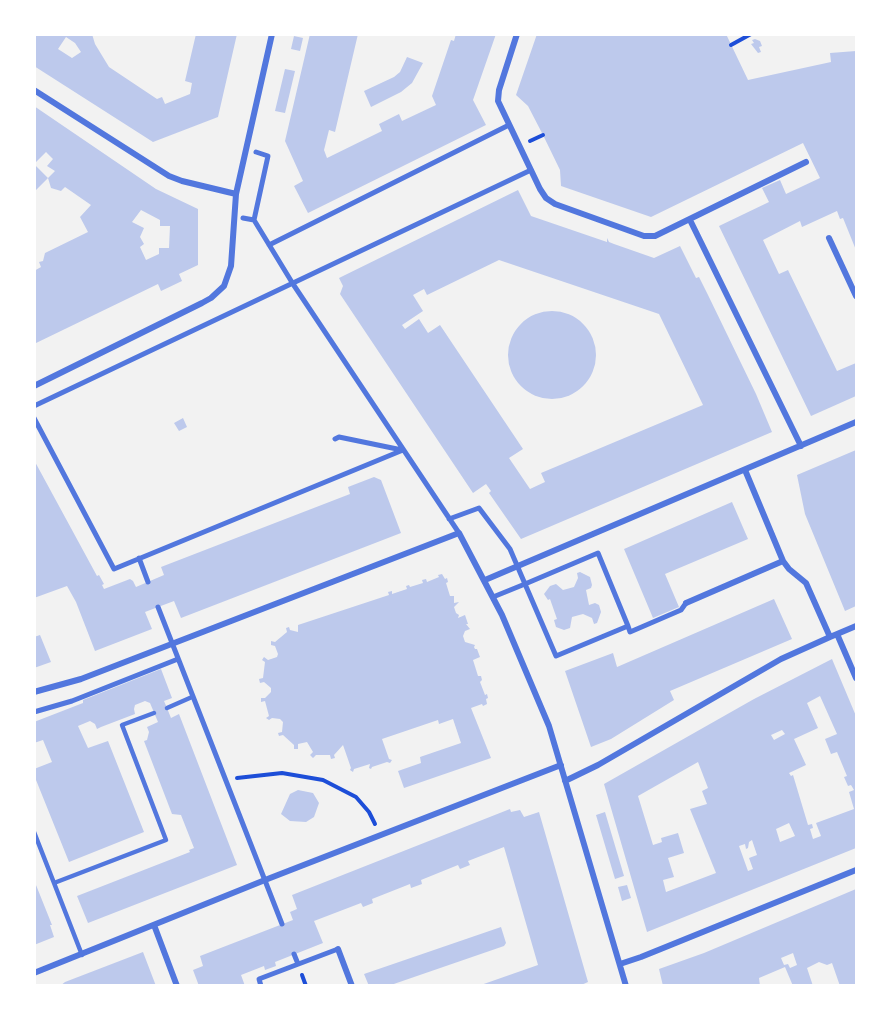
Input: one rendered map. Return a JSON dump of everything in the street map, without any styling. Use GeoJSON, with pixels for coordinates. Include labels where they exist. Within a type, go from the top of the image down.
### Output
{"type":"FeatureCollection","features":[{"type":"Feature","properties":{"kind":"street"},"geometry":{"type":"LineString","coordinates":[[34,386],[202,303],[222,289],[231,271],[236,194],[272,34]]}},
{"type":"Feature","properties":{"kind":"street"},"geometry":{"type":"LineString","coordinates":[[517,34],[498,95],[509,125],[543,194],[549,201],[644,236],[655,237],[806,162]]}},
{"type":"Feature","properties":{"kind":"street"},"geometry":{"type":"LineString","coordinates":[[34,90],[168,176],[236,194]]}},
{"type":"Feature","properties":{"kind":"street"},"geometry":{"type":"LineString","coordinates":[[269,245],[509,125]]}},
{"type":"Feature","properties":{"kind":"street"},"geometry":{"type":"LineString","coordinates":[[256,152],[268,156],[254,220],[293,284],[459,533],[493,597],[545,716],[626,986]]}},
{"type":"Feature","properties":{"kind":"street"},"geometry":{"type":"LineString","coordinates":[[34,406],[531,170]]}},
{"type":"Feature","properties":{"kind":"street"},"geometry":{"type":"LineString","coordinates":[[243,218],[254,220]]}},
{"type":"Feature","properties":{"kind":"street"},"geometry":{"type":"LineString","coordinates":[[690,220],[801,446]]}},
{"type":"Feature","properties":{"kind":"street"},"geometry":{"type":"LineString","coordinates":[[829,238],[856,296]]}},
{"type":"Feature","properties":{"kind":"street"},"geometry":{"type":"LineString","coordinates":[[34,418],[114,569],[403,450]]}},
{"type":"Feature","properties":{"kind":"street"},"geometry":{"type":"LineString","coordinates":[[484,580],[856,422]]}},
{"type":"Feature","properties":{"kind":"street"},"geometry":{"type":"LineString","coordinates":[[335,439],[339,437],[403,450]]}},
{"type":"Feature","properties":{"kind":"street"},"geometry":{"type":"LineString","coordinates":[[745,470],[783,561],[807,583],[830,637]]}},
{"type":"Feature","properties":{"kind":"street"},"geometry":{"type":"LineString","coordinates":[[449,519],[479,507],[510,549],[556,656],[628,626]]}},
{"type":"Feature","properties":{"kind":"street"},"geometry":{"type":"LineString","coordinates":[[34,692],[73,682],[172,645],[459,533]]}},
{"type":"Feature","properties":{"kind":"street"},"geometry":{"type":"LineString","coordinates":[[493,597],[598,553],[630,632],[681,610],[686,603],[783,561]]}},
{"type":"Feature","properties":{"kind":"street"},"geometry":{"type":"LineString","coordinates":[[139,558],[148,582]]}},
{"type":"Feature","properties":{"kind":"street"},"geometry":{"type":"LineString","coordinates":[[158,608],[282,924]]}},
{"type":"Feature","properties":{"kind":"street"},"geometry":{"type":"LineString","coordinates":[[565,781],[598,765],[781,659],[856,626]]}},
{"type":"Feature","properties":{"kind":"street"},"geometry":{"type":"LineString","coordinates":[[837,634],[856,678]]}},
{"type":"Feature","properties":{"kind":"street"},"geometry":{"type":"LineString","coordinates":[[34,712],[72,701],[178,659]]}},
{"type":"Feature","properties":{"kind":"street"},"geometry":{"type":"LineString","coordinates":[[34,973],[561,765]]}},
{"type":"Feature","properties":{"kind":"street"},"geometry":{"type":"LineString","coordinates":[[620,964],[856,870]]}},
{"type":"Feature","properties":{"kind":"street"},"geometry":{"type":"LineString","coordinates":[[154,925],[177,986]]}},
{"type":"Feature","properties":{"kind":"street"},"geometry":{"type":"LineString","coordinates":[[261,986],[259,980],[338,949],[352,986]]}},
{"type":"Feature","properties":{"kind":"street"},"geometry":{"type":"LineString","coordinates":[[294,954],[298,964]]}},
{"type":"Feature","properties":{"kind":"lane"},"geometry":{"type":"LineString","coordinates":[[167,708],[192,697]]}},
{"type":"Feature","properties":{"kind":"lane"},"geometry":{"type":"LineString","coordinates":[[54,883],[166,840],[122,725],[154,713]]}},
{"type":"Feature","properties":{"kind":"lane"},"geometry":{"type":"LineString","coordinates":[[34,832],[82,955]]}},
{"type":"Feature","properties":{"kind":"path"},"geometry":{"type":"LineString","coordinates":[[731,45],[751,34]]}},
{"type":"Feature","properties":{"kind":"path"},"geometry":{"type":"LineString","coordinates":[[814,34],[825,34]]}},
{"type":"Feature","properties":{"kind":"path"},"geometry":{"type":"LineString","coordinates":[[225,778],[282,773],[323,780],[356,797],[369,812],[379,836]]}},
{"type":"Feature","properties":{"kind":"building"},"geometry":{"type":"Polygon","coordinates":[[[34,34],[92,34],[95,44],[109,67],[157,99],[162,97],[165,104],[190,94],[192,83],[185,81],[196,34],[237,34],[218,117],[153,142],[34,66],[34,34]],[[66,37],[58,49],[72,58],[81,52],[75,43],[66,37]]]}},
{"type":"Feature","properties":{"kind":"building"},"geometry":{"type":"Polygon","coordinates":[[[310,34],[358,34],[335,132],[329,130],[324,150],[327,158],[382,131],[379,124],[399,114],[402,121],[436,105],[432,96],[451,40],[454,41],[456,34],[496,34],[473,100],[486,125],[308,213],[294,186],[303,181],[285,141],[310,34]]]}},
{"type":"Feature","properties":{"kind":"building"},"geometry":{"type":"Polygon","coordinates":[[[537,34],[726,34],[748,80],[831,62],[830,53],[856,51],[856,250],[843,218],[840,219],[837,211],[802,227],[800,221],[763,240],[779,274],[788,270],[837,371],[856,363],[856,396],[811,416],[719,226],[769,202],[762,188],[780,180],[786,194],[820,178],[803,143],[651,217],[561,186],[560,170],[543,135],[528,106],[516,95],[537,34]]]}},
{"type":"Feature","properties":{"kind":"building"},"geometry":{"type":"Polygon","coordinates":[[[294,36],[303,38],[300,51],[291,49],[294,36]]]}},
{"type":"Feature","properties":{"kind":"building"},"geometry":{"type":"Polygon","coordinates":[[[755,39],[760,41],[762,46],[759,47],[761,52],[758,53],[751,44],[755,39]]]}},
{"type":"Feature","properties":{"kind":"building"},"geometry":{"type":"Polygon","coordinates":[[[407,57],[423,63],[412,83],[401,92],[371,107],[364,91],[394,77],[400,72],[407,57]]]}},
{"type":"Feature","properties":{"kind":"building"},"geometry":{"type":"Polygon","coordinates":[[[285,69],[295,71],[285,113],[275,111],[285,69]]]}},
{"type":"Feature","properties":{"kind":"building"},"geometry":{"type":"Polygon","coordinates":[[[34,106],[156,189],[198,209],[198,265],[179,274],[182,281],[161,291],[158,284],[34,344],[34,271],[41,267],[39,262],[43,261],[45,253],[88,232],[80,217],[91,205],[65,187],[61,191],[51,188],[48,178],[55,171],[47,166],[53,159],[46,152],[34,164],[34,106]],[[141,210],[132,222],[144,228],[140,237],[144,244],[140,247],[146,260],[159,254],[159,248],[169,248],[170,226],[160,226],[160,220],[141,210]]]}},
{"type":"Feature","properties":{"kind":"building"},"geometry":{"type":"Polygon","coordinates":[[[34,164],[48,178],[34,192],[34,164]]]}},
{"type":"Feature","properties":{"kind":"building"},"geometry":{"type":"Polygon","coordinates":[[[518,190],[531,216],[607,242],[607,238],[609,242],[654,258],[680,246],[696,278],[699,277],[708,295],[772,432],[521,539],[489,493],[491,491],[486,484],[473,493],[340,294],[343,286],[339,278],[518,190]],[[499,260],[427,295],[424,289],[413,295],[423,311],[402,325],[405,329],[419,319],[428,333],[440,325],[523,449],[509,458],[530,489],[545,482],[541,473],[703,405],[659,314],[499,260]]]}},
{"type":"Feature","properties":{"kind":"building"},"geometry":{"type":"Polygon","coordinates":[[[552,311],[577,318],[589,330],[596,355],[589,380],[577,392],[552,399],[527,392],[515,380],[508,355],[515,330],[527,318],[552,311]]]}},
{"type":"Feature","properties":{"kind":"building"},"geometry":{"type":"Polygon","coordinates":[[[183,418],[187,427],[179,431],[174,423],[183,418]]]}},
{"type":"Feature","properties":{"kind":"building"},"geometry":{"type":"Polygon","coordinates":[[[856,450],[856,606],[845,611],[805,514],[797,475],[856,450]]]}},
{"type":"Feature","properties":{"kind":"building"},"geometry":{"type":"Polygon","coordinates":[[[34,460],[97,576],[99,575],[104,584],[102,585],[104,589],[130,579],[136,587],[164,575],[161,567],[350,494],[348,487],[374,477],[381,480],[401,533],[181,618],[174,601],[145,612],[152,629],[95,651],[76,602],[67,586],[34,598],[34,460]]]}},
{"type":"Feature","properties":{"kind":"building"},"geometry":{"type":"Polygon","coordinates":[[[732,502],[748,539],[665,574],[679,607],[653,618],[624,549],[732,502]]]}},
{"type":"Feature","properties":{"kind":"building"},"geometry":{"type":"Polygon","coordinates":[[[580,572],[590,577],[592,585],[586,590],[589,605],[595,603],[599,605],[601,612],[597,623],[594,624],[592,618],[583,614],[572,617],[570,628],[564,630],[556,627],[554,620],[557,619],[550,599],[548,600],[544,594],[550,586],[556,584],[563,590],[574,587],[578,578],[577,573],[580,572]]]}},
{"type":"Feature","properties":{"kind":"building"},"geometry":{"type":"Polygon","coordinates":[[[442,574],[445,579],[447,578],[446,583],[450,596],[454,596],[454,603],[459,602],[454,607],[459,615],[458,618],[465,615],[468,624],[466,624],[470,629],[465,631],[463,636],[465,642],[475,645],[480,657],[473,660],[478,676],[481,676],[480,682],[485,695],[487,694],[487,704],[471,708],[491,758],[404,788],[398,771],[421,763],[420,757],[461,743],[453,719],[439,724],[438,720],[382,739],[389,759],[392,760],[390,763],[387,762],[371,769],[370,764],[354,769],[353,772],[350,770],[343,745],[334,755],[335,758],[331,759],[330,755],[316,755],[313,758],[310,755],[313,752],[307,742],[298,744],[298,749],[294,749],[294,745],[283,735],[279,736],[283,722],[280,719],[266,718],[269,716],[265,701],[261,702],[261,698],[265,698],[271,692],[271,688],[264,682],[260,683],[259,679],[263,678],[265,662],[262,660],[264,657],[268,660],[277,657],[278,654],[275,646],[271,645],[271,641],[275,642],[287,632],[286,628],[289,627],[290,630],[298,632],[298,625],[389,595],[388,592],[392,591],[392,594],[407,589],[406,586],[423,583],[422,580],[426,579],[427,582],[442,574]]]}},
{"type":"Feature","properties":{"kind":"building"},"geometry":{"type":"Polygon","coordinates":[[[774,599],[792,639],[670,691],[674,700],[611,739],[591,747],[565,671],[613,653],[617,667],[774,599]]]}},
{"type":"Feature","properties":{"kind":"building"},"geometry":{"type":"Polygon","coordinates":[[[40,635],[51,662],[34,668],[34,637],[40,635]]]}},
{"type":"Feature","properties":{"kind":"building"},"geometry":{"type":"Polygon","coordinates":[[[832,659],[856,716],[856,848],[647,932],[604,784],[754,699],[832,659]],[[820,696],[807,703],[818,728],[794,739],[806,765],[789,773],[793,775],[808,825],[812,824],[813,828],[810,829],[813,839],[821,836],[816,823],[854,809],[849,792],[854,790],[851,785],[848,786],[844,777],[847,776],[837,752],[831,754],[825,739],[837,734],[820,696]],[[782,730],[771,735],[774,740],[785,734],[782,730]],[[698,762],[638,796],[653,845],[662,842],[661,838],[678,833],[684,853],[668,858],[674,877],[663,880],[666,892],[716,873],[690,809],[707,804],[702,791],[708,788],[698,762]],[[789,823],[776,829],[780,842],[795,836],[789,823]],[[752,840],[746,849],[745,844],[739,846],[748,871],[753,869],[749,858],[757,855],[752,840]]]}},
{"type":"Feature","properties":{"kind":"building"},"geometry":{"type":"Polygon","coordinates":[[[161,669],[172,698],[164,701],[171,718],[179,714],[237,865],[88,923],[77,896],[190,852],[189,850],[194,848],[181,815],[172,814],[144,741],[147,740],[149,732],[147,727],[158,722],[150,703],[145,701],[135,705],[135,714],[97,729],[90,721],[78,726],[88,748],[108,741],[144,832],[69,862],[34,775],[34,769],[52,762],[43,740],[34,743],[34,722],[161,669]]]}},
{"type":"Feature","properties":{"kind":"building"},"geometry":{"type":"Polygon","coordinates":[[[298,790],[313,793],[319,803],[314,817],[306,822],[290,821],[281,814],[290,794],[298,790]]]}},
{"type":"Feature","properties":{"kind":"building"},"geometry":{"type":"Polygon","coordinates":[[[510,809],[511,812],[520,810],[524,817],[539,812],[588,982],[579,986],[478,986],[538,965],[504,847],[468,861],[470,865],[460,869],[458,865],[421,880],[422,884],[411,888],[410,884],[372,899],[373,903],[363,907],[361,903],[314,921],[323,943],[275,962],[276,966],[265,970],[264,966],[241,975],[245,986],[199,986],[193,970],[203,966],[200,956],[293,920],[290,912],[297,909],[292,895],[510,809]]]}},
{"type":"Feature","properties":{"kind":"building"},"geometry":{"type":"Polygon","coordinates":[[[605,812],[624,876],[615,879],[596,815],[605,812]]]}},
{"type":"Feature","properties":{"kind":"building"},"geometry":{"type":"Polygon","coordinates":[[[34,880],[52,925],[50,925],[54,937],[34,945],[34,880]]]}},
{"type":"Feature","properties":{"kind":"building"},"geometry":{"type":"Polygon","coordinates":[[[627,885],[631,898],[622,901],[618,887],[627,885]]]}},
{"type":"Feature","properties":{"kind":"building"},"geometry":{"type":"Polygon","coordinates":[[[856,889],[856,986],[840,986],[832,963],[827,965],[819,962],[807,968],[813,986],[793,986],[785,967],[759,978],[760,986],[663,986],[659,969],[704,953],[856,889]],[[793,953],[781,958],[784,965],[788,964],[790,968],[797,965],[793,953]]]}},
{"type":"Feature","properties":{"kind":"building"},"geometry":{"type":"Polygon","coordinates":[[[501,927],[506,943],[504,946],[388,986],[369,986],[364,974],[501,927]]]}},
{"type":"Feature","properties":{"kind":"building"},"geometry":{"type":"Polygon","coordinates":[[[143,952],[156,986],[60,986],[65,982],[143,952]]]}}]}
